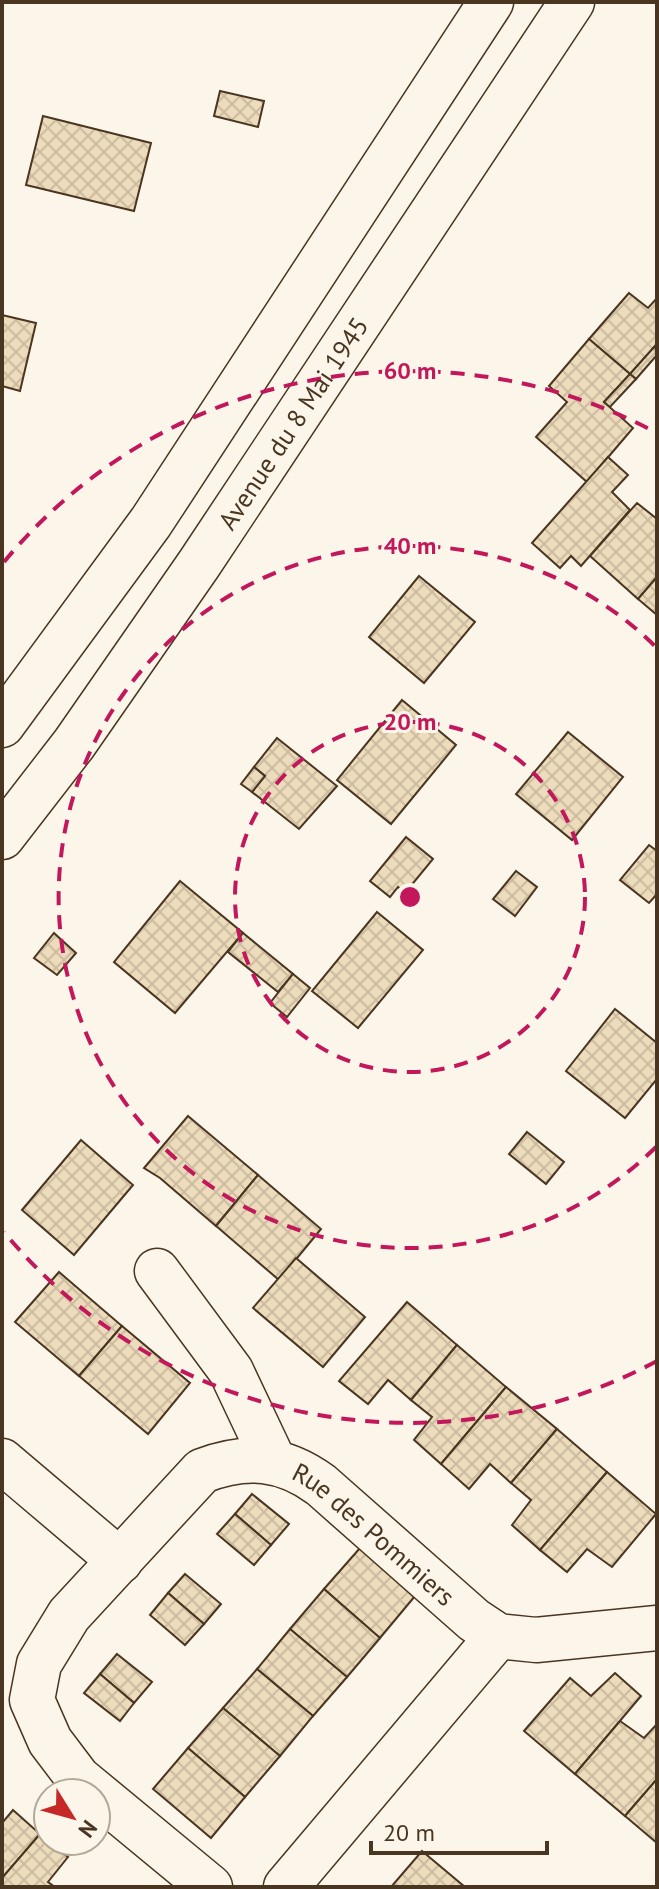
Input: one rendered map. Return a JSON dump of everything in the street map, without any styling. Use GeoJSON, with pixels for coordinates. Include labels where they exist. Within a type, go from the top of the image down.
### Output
{"type":"FeatureCollection","features":[{"type":"Feature","properties":{"kind":"main road"},"geometry":{"type":"LineString","coordinates":[[2,725],[151,522],[491,2]]}},
{"type":"Feature","properties":{"kind":"main road","name":"Avenue du 8 Mai 1945"},"geometry":{"type":"LineString","coordinates":[[2,837],[74,744],[199,564],[572,2]]}},
{"type":"Feature","properties":{"kind":"main road"},"geometry":{"type":"LineString","coordinates":[[157,1271],[231,1371],[274,1462]]}},
{"type":"Feature","properties":{"kind":"main road"},"geometry":{"type":"LineString","coordinates":[[2,1461],[120,1561]]}},
{"type":"Feature","properties":{"kind":"main road","name":"Rue des Pommiers"},"geometry":{"type":"LineString","coordinates":[[17,1700],[69,1615],[202,1471],[225,1463],[274,1462],[300,1470],[474,1620],[498,1636]]}},
{"type":"Feature","properties":{"kind":"main road"},"geometry":{"type":"LineString","coordinates":[[286,1887],[498,1636],[536,1640],[657,1628]]}},
{"type":"Feature","properties":{"kind":"main road"},"geometry":{"type":"LineString","coordinates":[[17,1700],[78,1778],[210,1887]]}},
{"type":"Feature","properties":{"kind":"building"},"geometry":{"type":"Polygon","coordinates":[[[220,91],[264,101],[258,127],[214,116],[220,91]]]}},
{"type":"Feature","properties":{"kind":"building"},"geometry":{"type":"Polygon","coordinates":[[[43,116],[151,143],[134,211],[26,185],[43,116]]]}},
{"type":"Feature","properties":{"kind":"building"},"geometry":{"type":"Polygon","coordinates":[[[629,293],[648,308],[657,298],[657,348],[655,346],[630,374],[589,339],[629,293]]]}},
{"type":"Feature","properties":{"kind":"building"},"geometry":{"type":"Polygon","coordinates":[[[2,315],[36,323],[20,391],[2,386],[2,315]]]}},
{"type":"Feature","properties":{"kind":"building"},"geometry":{"type":"Polygon","coordinates":[[[589,339],[630,374],[604,402],[633,428],[587,482],[536,437],[567,402],[549,386],[589,339]]]}},
{"type":"Feature","properties":{"kind":"building"},"geometry":{"type":"Polygon","coordinates":[[[655,346],[657,355],[636,379],[630,374],[655,346]]]}},
{"type":"Feature","properties":{"kind":"building"},"geometry":{"type":"Polygon","coordinates":[[[630,374],[636,379],[610,407],[604,402],[630,374]]]}},
{"type":"Feature","properties":{"kind":"building"},"geometry":{"type":"Polygon","coordinates":[[[608,457],[628,475],[612,492],[630,510],[581,566],[571,556],[560,568],[532,543],[608,457]]]}},
{"type":"Feature","properties":{"kind":"building"},"geometry":{"type":"Polygon","coordinates":[[[637,503],[657,519],[657,577],[638,599],[590,556],[637,503]]]}},
{"type":"Feature","properties":{"kind":"building"},"geometry":{"type":"Polygon","coordinates":[[[419,576],[475,622],[424,683],[369,637],[419,576]]]}},
{"type":"Feature","properties":{"kind":"building"},"geometry":{"type":"Polygon","coordinates":[[[657,577],[657,615],[638,599],[657,577]]]}},
{"type":"Feature","properties":{"kind":"building"},"geometry":{"type":"Polygon","coordinates":[[[402,700],[456,745],[391,824],[337,780],[402,700]]]}},
{"type":"Feature","properties":{"kind":"building"},"geometry":{"type":"Polygon","coordinates":[[[568,732],[623,777],[572,840],[516,794],[568,732]]]}},
{"type":"Feature","properties":{"kind":"building"},"geometry":{"type":"Polygon","coordinates":[[[277,738],[337,786],[299,829],[252,792],[265,776],[254,767],[277,738]]]}},
{"type":"Feature","properties":{"kind":"building"},"geometry":{"type":"Polygon","coordinates":[[[254,767],[265,776],[252,792],[241,784],[254,767]]]}},
{"type":"Feature","properties":{"kind":"building"},"geometry":{"type":"Polygon","coordinates":[[[406,837],[433,859],[405,893],[398,887],[390,897],[370,881],[406,837]]]}},
{"type":"Feature","properties":{"kind":"building"},"geometry":{"type":"Polygon","coordinates":[[[649,845],[657,851],[657,894],[649,903],[620,880],[649,845]]]}},
{"type":"Feature","properties":{"kind":"building"},"geometry":{"type":"Polygon","coordinates":[[[516,871],[537,887],[515,916],[493,899],[516,871]]]}},
{"type":"Feature","properties":{"kind":"building"},"geometry":{"type":"Polygon","coordinates":[[[180,881],[243,933],[175,1013],[114,962],[180,881]]]}},
{"type":"Feature","properties":{"kind":"building"},"geometry":{"type":"Polygon","coordinates":[[[377,912],[423,950],[358,1028],[312,991],[377,912]]]}},
{"type":"Feature","properties":{"kind":"building"},"geometry":{"type":"Polygon","coordinates":[[[54,933],[76,953],[57,975],[34,958],[54,933]]]}},
{"type":"Feature","properties":{"kind":"building"},"geometry":{"type":"Polygon","coordinates":[[[243,933],[293,974],[278,992],[228,952],[243,933]]]}},
{"type":"Feature","properties":{"kind":"building"},"geometry":{"type":"Polygon","coordinates":[[[293,974],[310,988],[287,1017],[270,1003],[293,974]]]}},
{"type":"Feature","properties":{"kind":"building"},"geometry":{"type":"Polygon","coordinates":[[[615,1009],[657,1043],[657,1079],[625,1118],[566,1071],[615,1009]]]}},
{"type":"Feature","properties":{"kind":"building"},"geometry":{"type":"Polygon","coordinates":[[[188,1116],[258,1175],[216,1226],[144,1168],[188,1116]]]}},
{"type":"Feature","properties":{"kind":"building"},"geometry":{"type":"Polygon","coordinates":[[[527,1132],[564,1162],[546,1184],[509,1154],[527,1132]]]}},
{"type":"Feature","properties":{"kind":"building"},"geometry":{"type":"Polygon","coordinates":[[[81,1140],[133,1185],[74,1255],[22,1210],[81,1140]]]}},
{"type":"Feature","properties":{"kind":"building"},"geometry":{"type":"Polygon","coordinates":[[[258,1175],[321,1229],[279,1280],[216,1226],[258,1175]]]}},
{"type":"Feature","properties":{"kind":"building"},"geometry":{"type":"Polygon","coordinates":[[[296,1258],[365,1317],[323,1367],[253,1308],[296,1258]]]}},
{"type":"Feature","properties":{"kind":"building"},"geometry":{"type":"Polygon","coordinates":[[[59,1272],[122,1326],[79,1376],[15,1322],[59,1272]]]}},
{"type":"Feature","properties":{"kind":"building"},"geometry":{"type":"Polygon","coordinates":[[[407,1302],[457,1345],[411,1400],[388,1380],[368,1404],[339,1381],[407,1302]]]}},
{"type":"Feature","properties":{"kind":"building"},"geometry":{"type":"Polygon","coordinates":[[[122,1326],[190,1383],[148,1434],[79,1376],[122,1326]]]}},
{"type":"Feature","properties":{"kind":"building"},"geometry":{"type":"Polygon","coordinates":[[[457,1345],[506,1387],[441,1464],[414,1440],[432,1417],[411,1400],[457,1345]]]}},
{"type":"Feature","properties":{"kind":"building"},"geometry":{"type":"Polygon","coordinates":[[[506,1387],[557,1429],[511,1483],[490,1464],[469,1489],[441,1464],[506,1387]]]}},
{"type":"Feature","properties":{"kind":"building"},"geometry":{"type":"Polygon","coordinates":[[[557,1429],[607,1472],[540,1550],[512,1525],[531,1500],[511,1483],[557,1429]]]}},
{"type":"Feature","properties":{"kind":"building"},"geometry":{"type":"Polygon","coordinates":[[[607,1472],[656,1514],[612,1567],[587,1549],[567,1572],[540,1550],[607,1472]]]}},
{"type":"Feature","properties":{"kind":"building"},"geometry":{"type":"Polygon","coordinates":[[[252,1494],[289,1524],[271,1545],[235,1514],[252,1494]]]}},
{"type":"Feature","properties":{"kind":"building"},"geometry":{"type":"Polygon","coordinates":[[[235,1514],[271,1545],[254,1565],[217,1534],[235,1514]]]}},
{"type":"Feature","properties":{"kind":"building"},"geometry":{"type":"Polygon","coordinates":[[[360,1548],[415,1596],[380,1638],[324,1589],[360,1548]]]}},
{"type":"Feature","properties":{"kind":"building"},"geometry":{"type":"Polygon","coordinates":[[[185,1574],[221,1604],[204,1624],[168,1593],[185,1574]]]}},
{"type":"Feature","properties":{"kind":"building"},"geometry":{"type":"Polygon","coordinates":[[[324,1589],[380,1638],[347,1677],[290,1629],[324,1589]]]}},
{"type":"Feature","properties":{"kind":"building"},"geometry":{"type":"Polygon","coordinates":[[[168,1593],[204,1624],[185,1645],[150,1615],[168,1593]]]}},
{"type":"Feature","properties":{"kind":"building"},"geometry":{"type":"Polygon","coordinates":[[[290,1629],[347,1677],[313,1716],[257,1669],[290,1629]]]}},
{"type":"Feature","properties":{"kind":"building"},"geometry":{"type":"Polygon","coordinates":[[[117,1654],[152,1682],[134,1703],[100,1674],[117,1654]]]}},
{"type":"Feature","properties":{"kind":"building"},"geometry":{"type":"Polygon","coordinates":[[[257,1669],[313,1716],[280,1756],[223,1708],[257,1669]]]}},
{"type":"Feature","properties":{"kind":"building"},"geometry":{"type":"Polygon","coordinates":[[[615,1673],[641,1696],[575,1774],[524,1731],[570,1678],[591,1696],[615,1673]]]}},
{"type":"Feature","properties":{"kind":"building"},"geometry":{"type":"Polygon","coordinates":[[[100,1674],[134,1703],[120,1721],[84,1693],[100,1674]]]}},
{"type":"Feature","properties":{"kind":"building"},"geometry":{"type":"Polygon","coordinates":[[[223,1708],[280,1756],[245,1797],[188,1748],[223,1708]]]}},
{"type":"Feature","properties":{"kind":"building"},"geometry":{"type":"Polygon","coordinates":[[[620,1721],[644,1738],[657,1724],[657,1779],[625,1816],[575,1774],[620,1721]]]}},
{"type":"Feature","properties":{"kind":"building"},"geometry":{"type":"Polygon","coordinates":[[[188,1748],[245,1797],[211,1838],[153,1789],[188,1748]]]}},
{"type":"Feature","properties":{"kind":"building"},"geometry":{"type":"Polygon","coordinates":[[[657,1779],[657,1843],[625,1816],[657,1779]]]}},
{"type":"Feature","properties":{"kind":"building"},"geometry":{"type":"Polygon","coordinates":[[[13,1810],[32,1827],[32,1843],[2,1878],[2,1823],[13,1810]]]}},
{"type":"Feature","properties":{"kind":"building"},"geometry":{"type":"Polygon","coordinates":[[[32,1843],[32,1857],[68,1857],[48,1882],[55,1887],[2,1887],[2,1878],[32,1843]]]}},
{"type":"Feature","properties":{"kind":"building"},"geometry":{"type":"Polygon","coordinates":[[[422,1851],[465,1887],[391,1887],[422,1851]]]}}]}
